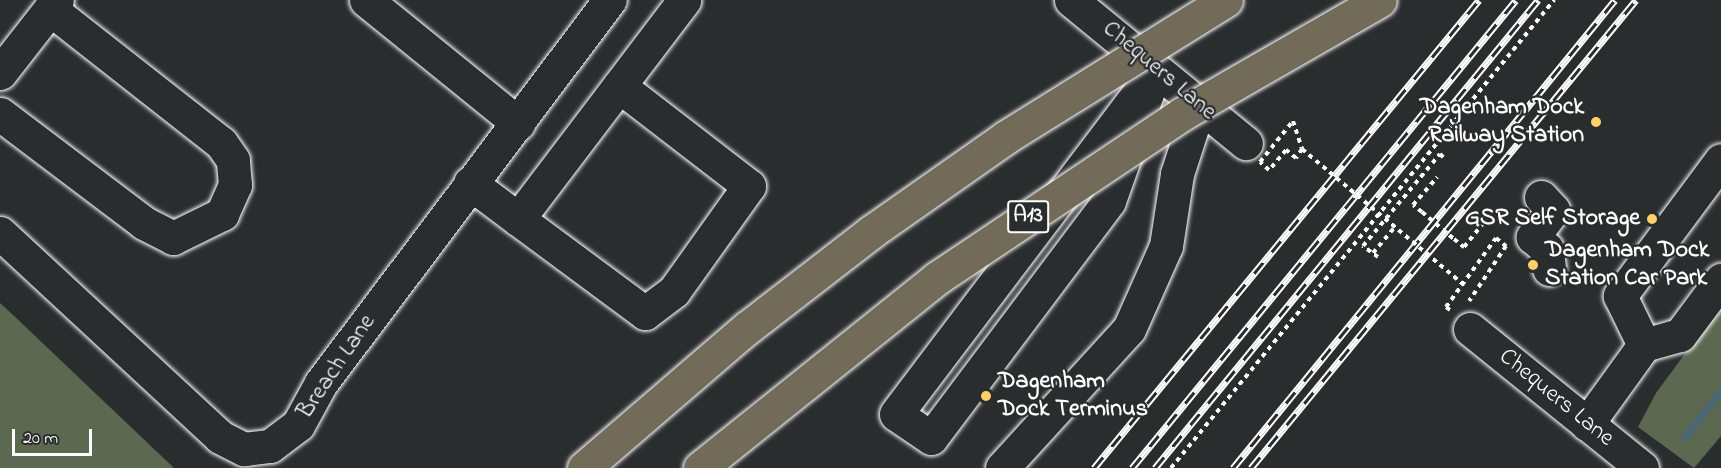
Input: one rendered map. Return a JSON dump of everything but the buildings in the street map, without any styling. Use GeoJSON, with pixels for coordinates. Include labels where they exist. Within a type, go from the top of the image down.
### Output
{"type":"FeatureCollection","features":[{"type":"Feature","properties":{"kind":"highway"},"geometry":{"type":"LineString","coordinates":[[584,468],[747,328],[871,232],[1006,137],[1226,0]]}},
{"type":"Feature","properties":{"kind":"highway","name":"A13"},"geometry":{"type":"LineString","coordinates":[[700,468],[937,278],[1182,114],[1380,0]]}},
{"type":"Feature","properties":{"kind":"street","name":"Breach Lane"},"geometry":{"type":"LineString","coordinates":[[0,233],[220,437],[258,450],[283,440],[298,425],[321,383],[610,0]]}},
{"type":"Feature","properties":{"kind":"street"},"geometry":{"type":"LineString","coordinates":[[518,219],[684,0]]}},
{"type":"Feature","properties":{"kind":"street"},"geometry":{"type":"LineString","coordinates":[[370,1],[518,123]]}},
{"type":"Feature","properties":{"kind":"street"},"geometry":{"type":"LineString","coordinates":[[0,73],[54,4],[221,143],[233,160],[235,185],[222,214],[173,238],[144,223],[0,114]]}},
{"type":"Feature","properties":{"kind":"street","name":"Chequers Lane"},"geometry":{"type":"LineString","coordinates":[[1087,5],[1155,71],[1246,143]]}},
{"type":"Feature","properties":{"kind":"street"},"geometry":{"type":"LineString","coordinates":[[1155,71],[1109,201],[932,438],[896,414],[1155,71]]}},
{"type":"Feature","properties":{"kind":"street"},"geometry":{"type":"LineString","coordinates":[[470,183],[645,313],[674,291],[749,186],[619,86]]}},
{"type":"Feature","properties":{"kind":"street"},"geometry":{"type":"LineString","coordinates":[[1002,468],[1093,374],[1134,320],[1166,246],[1177,174],[1199,106]]}},
{"type":"Feature","properties":{"kind":"street"},"geometry":{"type":"LineString","coordinates":[[1644,345],[1620,296],[1721,160]]}},
{"type":"Feature","properties":{"kind":"street"},"geometry":{"type":"LineString","coordinates":[[1540,197],[1553,210],[1527,245],[1547,249],[1549,269]]}},
{"type":"Feature","properties":{"kind":"street"},"geometry":{"type":"LineString","coordinates":[[1587,424],[1644,345],[1680,335],[1721,280]]}},
{"type":"Feature","properties":{"kind":"street","name":"Chequers Lane"},"geometry":{"type":"LineString","coordinates":[[1467,319],[1587,424],[1642,468]]}},
{"type":"Feature","properties":{"kind":"path"},"geometry":{"type":"LineString","coordinates":[[1171,468],[1554,0]]}},
{"type":"Feature","properties":{"kind":"path"},"geometry":{"type":"LineString","coordinates":[[1280,137],[1293,121],[1302,149],[1465,286]]}},
{"type":"Feature","properties":{"kind":"path"},"geometry":{"type":"LineString","coordinates":[[1277,159],[1286,150],[1296,158],[1302,149]]}},
{"type":"Feature","properties":{"kind":"path"},"geometry":{"type":"LineString","coordinates":[[1377,257],[1363,246],[1440,154],[1445,159]]}},
{"type":"Feature","properties":{"kind":"path"},"geometry":{"type":"LineString","coordinates":[[1437,177],[1413,205],[1464,247],[1487,219]]}},
{"type":"Feature","properties":{"kind":"path"},"geometry":{"type":"LineString","coordinates":[[1373,253],[1395,227]]}},
{"type":"Feature","properties":{"kind":"path"},"geometry":{"type":"LineString","coordinates":[[1446,307],[1465,286],[1496,238],[1506,246],[1467,319]]}},
{"type":"Feature","properties":{"kind":"green space"},"geometry":{"type":"Polygon","coordinates":[[[0,303],[12,314],[174,468],[0,468],[0,303]]]}},
{"type":"Feature","properties":{"kind":"green space"},"geometry":{"type":"Polygon","coordinates":[[[1721,305],[1721,436],[1694,468],[1638,427],[1656,393],[1721,305]]]}},
{"type":"Feature","properties":{"kind":"waterway"},"geometry":{"type":"LineString","coordinates":[[1685,438],[1721,391]]}},
{"type":"Feature","properties":{"kind":"railway"},"geometry":{"type":"LineString","coordinates":[[1094,468],[1479,0]]}},
{"type":"Feature","properties":{"kind":"railway"},"geometry":{"type":"LineString","coordinates":[[1132,468],[1516,0]]}},
{"type":"Feature","properties":{"kind":"railway"},"geometry":{"type":"LineString","coordinates":[[1155,468],[1538,0]]}},
{"type":"Feature","properties":{"kind":"railway"},"geometry":{"type":"LineString","coordinates":[[1233,468],[1615,0]]}},
{"type":"Feature","properties":{"kind":"railway"},"geometry":{"type":"LineString","coordinates":[[1251,468],[1636,0]]}},
{"type":"Feature","properties":{"kind":"place","name":"Dagenham Dock Railway Station"},"geometry":{"type":"Point","coordinates":[1596,122]}},
{"type":"Feature","properties":{"kind":"place","name":"GSR Self Storage"},"geometry":{"type":"Point","coordinates":[1652,219]}},
{"type":"Feature","properties":{"kind":"place","name":"Dagenham Dock Station Car Park"},"geometry":{"type":"Point","coordinates":[1533,265]}},
{"type":"Feature","properties":{"kind":"place","name":"Dagenham Dock Terminus"},"geometry":{"type":"Point","coordinates":[986,396]}}]}
